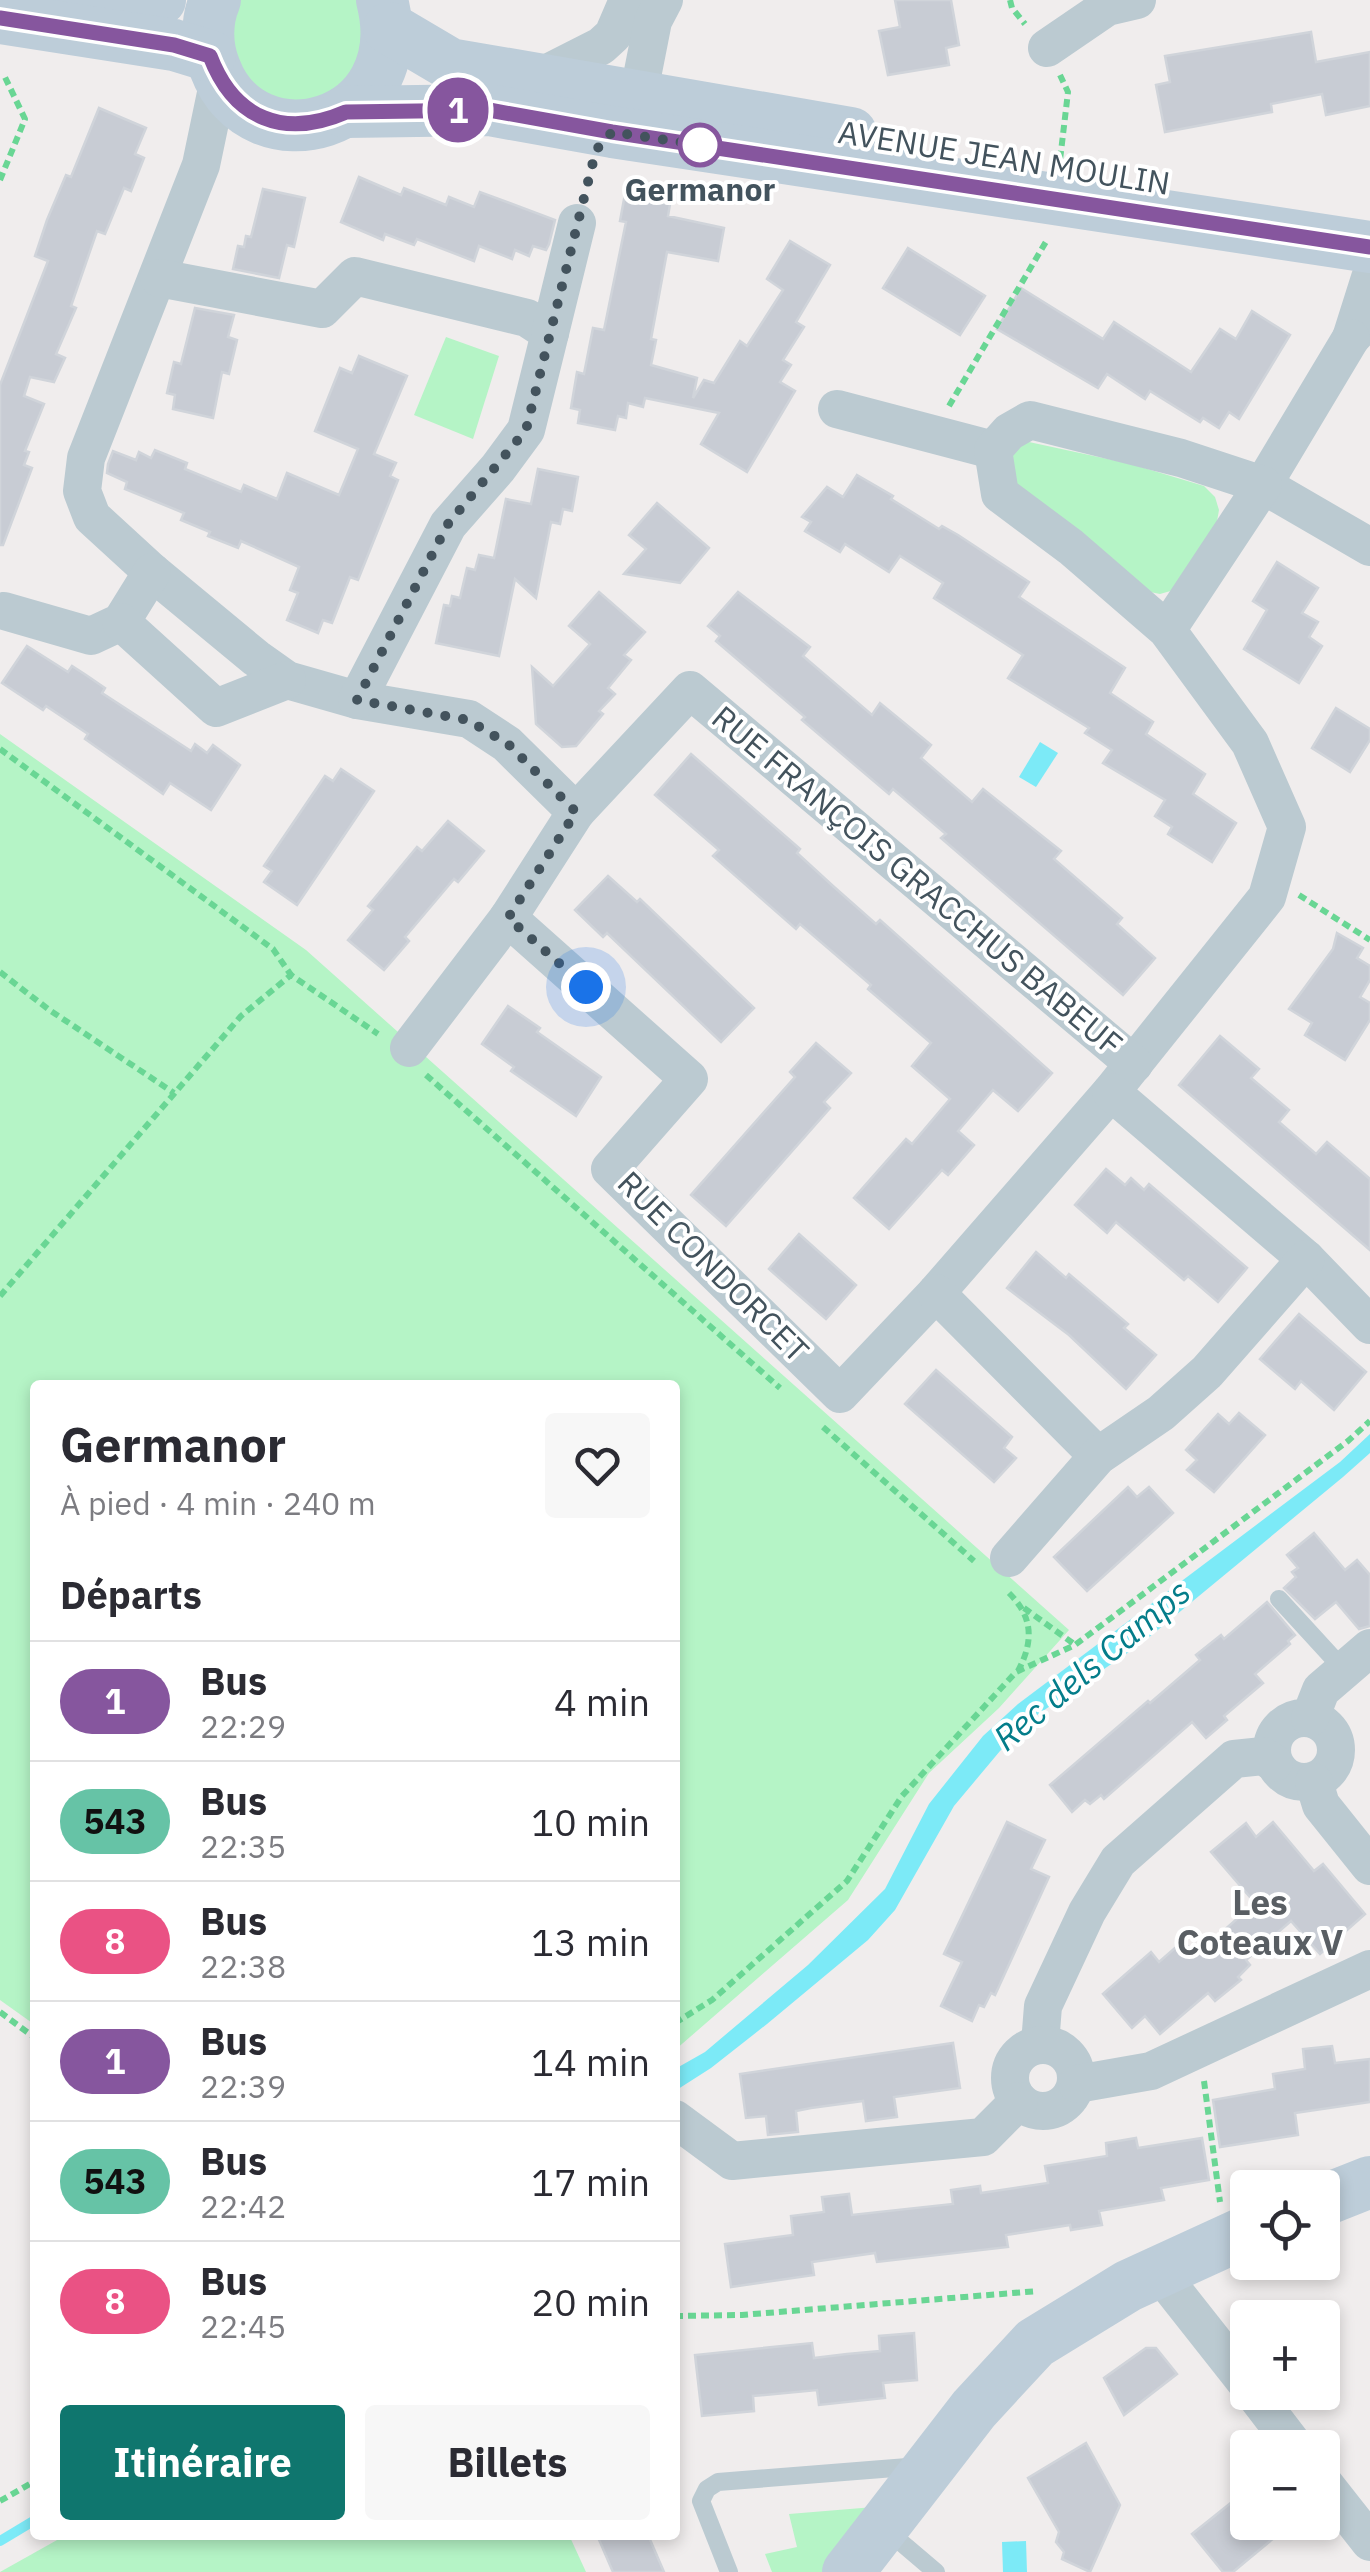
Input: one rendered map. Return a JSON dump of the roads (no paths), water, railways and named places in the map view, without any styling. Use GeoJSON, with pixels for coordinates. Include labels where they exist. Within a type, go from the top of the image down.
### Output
{"type":"FeatureCollection","features":[{"type":"Feature","properties":{"kind":"main road"},"geometry":{"type":"LineString","coordinates":[[0,14],[129,8],[160,0]]}},
{"type":"Feature","properties":{"kind":"main road"},"geometry":{"type":"LineString","coordinates":[[215,0],[208,31],[214,67],[233,98],[252,113],[275,122]]}},
{"type":"Feature","properties":{"kind":"main road"},"geometry":{"type":"LineString","coordinates":[[0,14],[174,45],[214,67]]}},
{"type":"Feature","properties":{"kind":"main road"},"geometry":{"type":"LineString","coordinates":[[346,112],[365,96],[379,76],[387,52],[386,14]]}},
{"type":"Feature","properties":{"kind":"main road","name":"AVENUE JEAN MOULIN"},"geometry":{"type":"LineString","coordinates":[[386,14],[450,64],[638,97],[1064,185]]}},
{"type":"Feature","properties":{"kind":"main road"},"geometry":{"type":"LineString","coordinates":[[570,125],[638,97]]}},
{"type":"Feature","properties":{"kind":"main road","name":"AVENUE JEAN MOULIN"},"geometry":{"type":"LineString","coordinates":[[275,122],[323,122],[346,112],[489,110],[570,125],[1064,185],[1368,227]]}},
{"type":"Feature","properties":{"kind":"main road"},"geometry":{"type":"LineString","coordinates":[[1340,2193],[1370,2182]]}},
{"type":"Feature","properties":{"kind":"main road"},"geometry":{"type":"LineString","coordinates":[[848,2572],[974,2409],[1036,2344],[1143,2278],[1230,2239]]}},
{"type":"Feature","properties":{"kind":"main road"},"geometry":{"type":"LineString","coordinates":[[902,2561],[988,2422],[1037,2368],[1143,2278]]}},
{"type":"Feature","properties":{"kind":"street"},"geometry":{"type":"LineString","coordinates":[[534,80],[601,46],[613,35],[628,0]]}},
{"type":"Feature","properties":{"kind":"street"},"geometry":{"type":"LineString","coordinates":[[638,97],[653,21],[664,0]]}},
{"type":"Feature","properties":{"kind":"street"},"geometry":{"type":"LineString","coordinates":[[1047,48],[1107,6],[1137,0]]}},
{"type":"Feature","properties":{"kind":"street"},"geometry":{"type":"LineString","coordinates":[[214,67],[201,165],[86,458],[82,491],[92,517],[152,572],[287,680],[357,700],[468,720],[508,744],[576,812],[508,918],[403,1049]]}},
{"type":"Feature","properties":{"kind":"street"},"geometry":{"type":"LineString","coordinates":[[201,165],[238,138],[275,122]]}},
{"type":"Feature","properties":{"kind":"street"},"geometry":{"type":"LineString","coordinates":[[357,700],[448,524],[526,430],[576,223]]}},
{"type":"Feature","properties":{"kind":"street"},"geometry":{"type":"LineString","coordinates":[[159,278],[322,308],[354,276],[527,318],[550,333]]}},
{"type":"Feature","properties":{"kind":"street"},"geometry":{"type":"LineString","coordinates":[[1167,630],[1360,328],[1370,278]]}},
{"type":"Feature","properties":{"kind":"street"},"geometry":{"type":"LineString","coordinates":[[837,409],[992,450],[1009,432],[1030,420],[1181,458],[1263,484],[1370,547]]}},
{"type":"Feature","properties":{"kind":"street","name":"RUE CONDORCET"},"geometry":{"type":"LineString","coordinates":[[508,918],[689,1079],[610,1169],[840,1394],[936,1293],[1122,1078],[1268,897],[1287,827],[1250,743],[1167,630],[1071,547],[1000,494],[992,450]]}},
{"type":"Feature","properties":{"kind":"street"},"geometry":{"type":"LineString","coordinates":[[4,611],[91,636],[121,622],[152,572]]}},
{"type":"Feature","properties":{"kind":"street"},"geometry":{"type":"LineString","coordinates":[[121,622],[216,708],[287,680]]}},
{"type":"Feature","properties":{"kind":"street","name":"RUE FRANÇOIS GRACCHUS BABEUF"},"geometry":{"type":"LineString","coordinates":[[576,812],[690,690],[1122,1078]]}},
{"type":"Feature","properties":{"kind":"street"},"geometry":{"type":"LineString","coordinates":[[1122,1078],[1370,1324]]}},
{"type":"Feature","properties":{"kind":"street"},"geometry":{"type":"LineString","coordinates":[[996,1569],[1098,1456],[1161,1413],[1208,1372],[1306,1259]]}},
{"type":"Feature","properties":{"kind":"street"},"geometry":{"type":"LineString","coordinates":[[936,1293],[1098,1456]]}},
{"type":"Feature","properties":{"kind":"street"},"geometry":{"type":"LineString","coordinates":[[1310,1718],[1321,1690],[1357,1659]]}},
{"type":"Feature","properties":{"kind":"street"},"geometry":{"type":"LineString","coordinates":[[1299,1718],[1310,1718],[1324,1724],[1337,1748],[1326,1775],[1302,1783],[1280,1773],[1272,1750],[1280,1729],[1299,1718]]}},
{"type":"Feature","properties":{"kind":"street"},"geometry":{"type":"LineString","coordinates":[[1040,2044],[1044,2006],[1087,1912],[1118,1861],[1234,1759],[1263,1756],[1274,1762]]}},
{"type":"Feature","properties":{"kind":"street"},"geometry":{"type":"LineString","coordinates":[[1314,1782],[1322,1806],[1370,1866]]}},
{"type":"Feature","properties":{"kind":"street"},"geometry":{"type":"LineString","coordinates":[[1076,2084],[1151,2070],[1370,1970]]}},
{"type":"Feature","properties":{"kind":"street"},"geometry":{"type":"LineString","coordinates":[[1040,2044],[1064,2051],[1072,2060],[1076,2084],[1060,2107],[1046,2112],[1031,2109],[1019,2101],[1010,2078],[1012,2066],[1018,2055],[1040,2044]]}},
{"type":"Feature","properties":{"kind":"street"},"geometry":{"type":"LineString","coordinates":[[680,2123],[732,2161],[983,2136],[1019,2101]]}},
{"type":"Feature","properties":{"kind":"street"},"geometry":{"type":"LineString","coordinates":[[1143,2278],[1230,2367]]}},
{"type":"Feature","properties":{"kind":"street"},"geometry":{"type":"LineString","coordinates":[[1267,2410],[1282,2430]]}},
{"type":"Feature","properties":{"kind":"street"},"geometry":{"type":"LineString","coordinates":[[1340,2504],[1370,2542]]}},
{"type":"Feature","properties":{"kind":"lane"},"geometry":{"type":"LineString","coordinates":[[1280,1598],[1357,1659]]}},
{"type":"Feature","properties":{"kind":"lane"},"geometry":{"type":"LineString","coordinates":[[729,2572],[701,2501],[707,2489],[718,2482],[930,2465]]}},
{"type":"Feature","properties":{"kind":"water"},"geometry":{"type":"Polygon","coordinates":[[[1040,742],[1058,753],[1036,787],[1019,777],[1040,742]]]}},
{"type":"Feature","properties":{"kind":"water"},"geometry":{"type":"Polygon","coordinates":[[[1370,1434],[1370,1453],[1343,1477],[1142,1643],[1037,1715],[1000,1751],[954,1806],[895,1910],[868,1940],[767,2024],[680,2088],[680,2066],[705,2052],[808,1965],[885,1889],[929,1804],[983,1736],[1018,1704],[1340,1462],[1370,1434]]]}},
{"type":"Feature","properties":{"kind":"water"},"geometry":{"type":"Polygon","coordinates":[[[1026,2541],[1027,2572],[1003,2572],[1002,2542],[1026,2541]]]}},
{"type":"Feature","properties":{"kind":"waterway","name":"Rec dels Camps"},"geometry":{"type":"LineString","coordinates":[[0,2541],[30,2523]]}},
{"type":"Feature","properties":{"kind":"place","name":"Germanor"},"geometry":{"type":"Point","coordinates":[700,145]}},
{"type":"Feature","properties":{"kind":"district","name":"Les Coteaux V"},"geometry":{"type":"Point","coordinates":[1260,1923]}}]}
